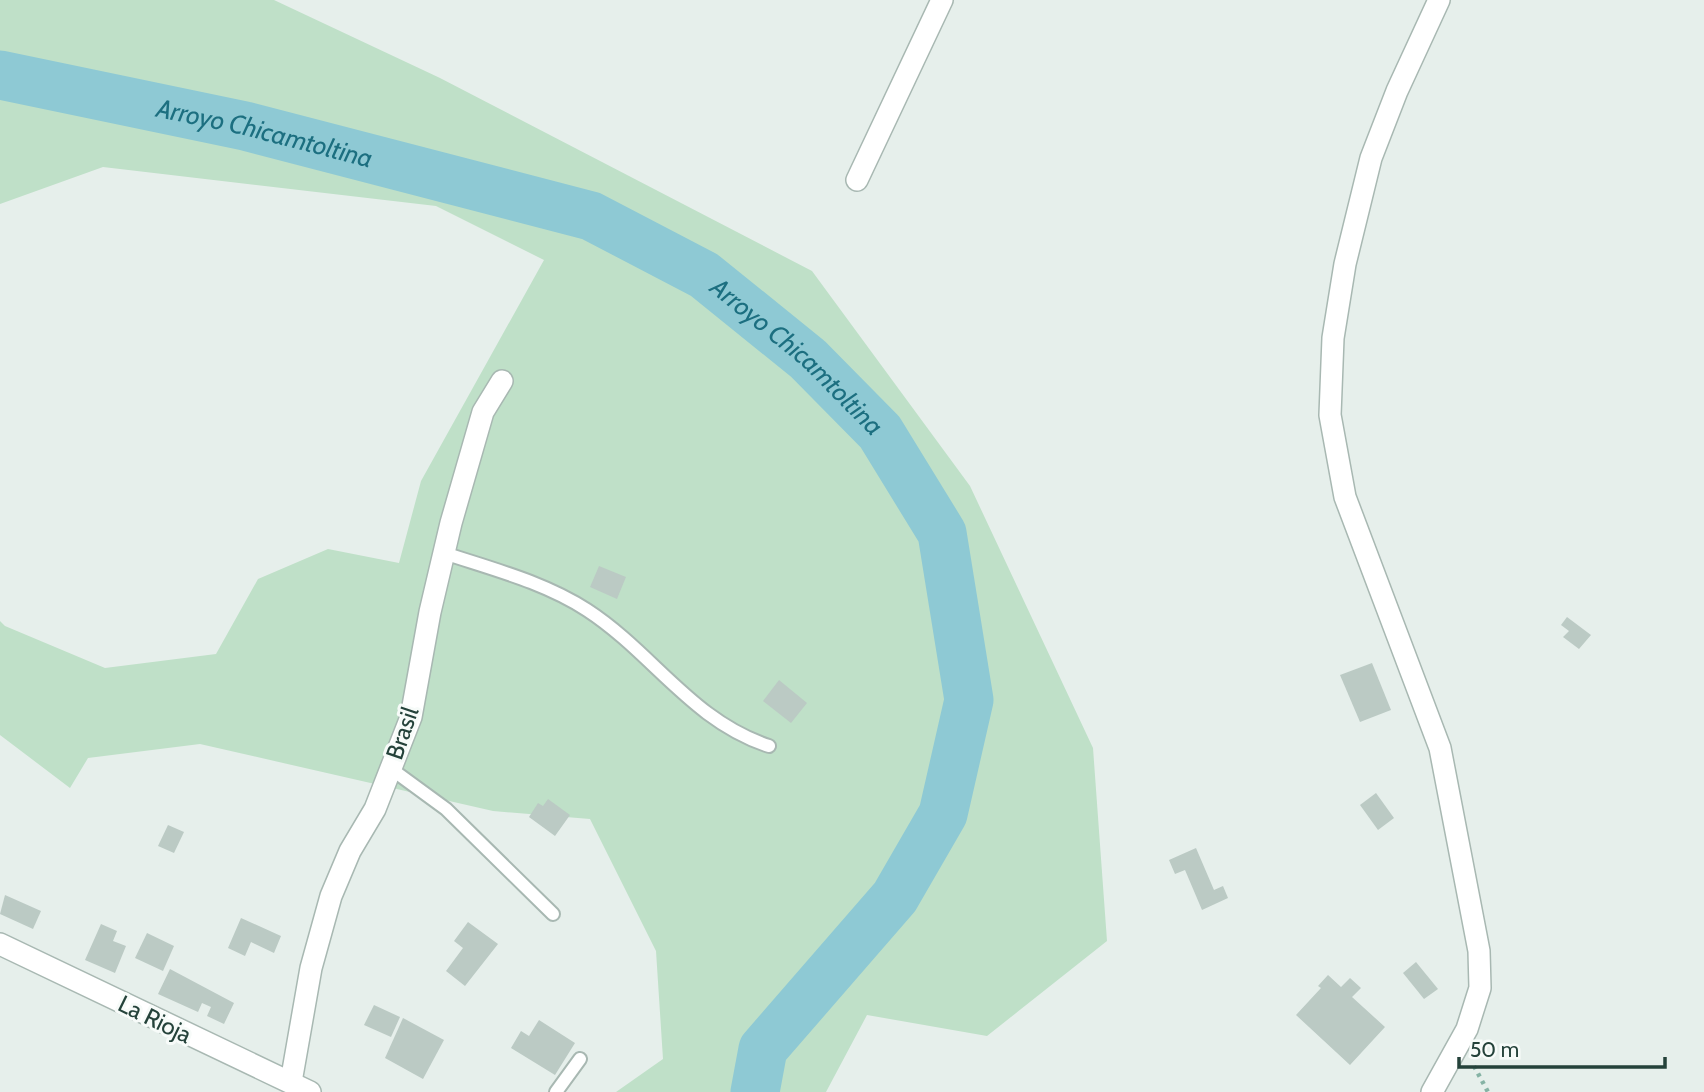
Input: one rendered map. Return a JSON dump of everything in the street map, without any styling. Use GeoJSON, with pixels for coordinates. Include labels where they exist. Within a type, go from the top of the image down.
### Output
{"type":"FeatureCollection","features":[{"type":"Feature","properties":{"kind":"street"},"geometry":{"type":"LineString","coordinates":[[858,180],[942,0]]}},
{"type":"Feature","properties":{"kind":"street"},"geometry":{"type":"LineString","coordinates":[[1432,1092],[1466,1029],[1480,988],[1479,951],[1440,748],[1345,497],[1331,415],[1332,338],[1345,264],[1371,158],[1397,91],[1439,0]]}},
{"type":"Feature","properties":{"kind":"street","name":"Brasil"},"geometry":{"type":"LineString","coordinates":[[291,1082],[311,968],[331,896],[350,851],[374,809],[411,717],[444,553],[483,412],[502,381]]}},
{"type":"Feature","properties":{"kind":"street","name":"La Rioja"},"geometry":{"type":"LineString","coordinates":[[0,944],[310,1092]]}},
{"type":"Feature","properties":{"kind":"lane"},"geometry":{"type":"LineString","coordinates":[[444,553],[550,590],[588,611],[645,657],[693,704],[740,736],[769,746]]}},
{"type":"Feature","properties":{"kind":"lane"},"geometry":{"type":"LineString","coordinates":[[390,768],[446,809],[553,914]]}},
{"type":"Feature","properties":{"kind":"lane"},"geometry":{"type":"LineString","coordinates":[[555,1092],[580,1059]]}},
{"type":"Feature","properties":{"kind":"green space"},"geometry":{"type":"Polygon","coordinates":[[[0,0],[274,0],[440,78],[812,271],[970,486],[1093,748],[1107,941],[987,1036],[867,1015],[826,1092],[616,1092],[663,1059],[656,951],[590,819],[493,811],[200,744],[88,758],[70,788],[0,735],[0,621],[5,626],[105,668],[216,654],[258,579],[328,549],[399,563],[421,481],[544,260],[436,206],[103,167],[0,204],[0,0]]]}},
{"type":"Feature","properties":{"kind":"building"},"geometry":{"type":"Polygon","coordinates":[[[599,566],[626,577],[617,599],[590,587],[599,566]]]}},
{"type":"Feature","properties":{"kind":"building"},"geometry":{"type":"Polygon","coordinates":[[[1567,617],[1591,635],[1579,649],[1563,637],[1569,631],[1561,625],[1567,617]]]}},
{"type":"Feature","properties":{"kind":"building"},"geometry":{"type":"Polygon","coordinates":[[[1372,663],[1391,710],[1360,722],[1340,675],[1372,663]]]}},
{"type":"Feature","properties":{"kind":"building"},"geometry":{"type":"Polygon","coordinates":[[[779,680],[807,703],[791,723],[763,701],[779,680]]]}},
{"type":"Feature","properties":{"kind":"building"},"geometry":{"type":"Polygon","coordinates":[[[1376,793],[1394,818],[1378,830],[1360,805],[1376,793]]]}},
{"type":"Feature","properties":{"kind":"building"},"geometry":{"type":"Polygon","coordinates":[[[548,799],[570,815],[555,836],[529,817],[538,803],[543,806],[548,799]]]}},
{"type":"Feature","properties":{"kind":"building"},"geometry":{"type":"Polygon","coordinates":[[[168,825],[184,832],[174,853],[158,846],[168,825]]]}},
{"type":"Feature","properties":{"kind":"building"},"geometry":{"type":"Polygon","coordinates":[[[1196,848],[1214,890],[1223,886],[1228,898],[1202,910],[1185,870],[1175,874],[1169,860],[1196,848]]]}},
{"type":"Feature","properties":{"kind":"building"},"geometry":{"type":"Polygon","coordinates":[[[5,895],[41,911],[33,929],[0,914],[5,895]]]}},
{"type":"Feature","properties":{"kind":"building"},"geometry":{"type":"Polygon","coordinates":[[[241,918],[281,936],[274,953],[251,942],[245,956],[228,948],[241,918]]]}},
{"type":"Feature","properties":{"kind":"building"},"geometry":{"type":"Polygon","coordinates":[[[468,922],[498,944],[465,986],[446,971],[463,948],[454,941],[468,922]]]}},
{"type":"Feature","properties":{"kind":"building"},"geometry":{"type":"Polygon","coordinates":[[[101,924],[117,931],[113,941],[126,946],[115,973],[85,960],[101,924]]]}},
{"type":"Feature","properties":{"kind":"building"},"geometry":{"type":"Polygon","coordinates":[[[147,933],[174,946],[163,971],[135,958],[147,933]]]}},
{"type":"Feature","properties":{"kind":"building"},"geometry":{"type":"Polygon","coordinates":[[[1416,962],[1438,989],[1424,999],[1403,973],[1416,962]]]}},
{"type":"Feature","properties":{"kind":"building"},"geometry":{"type":"Polygon","coordinates":[[[170,969],[234,1003],[224,1024],[207,1016],[211,1007],[202,1003],[198,1012],[158,994],[170,969]]]}},
{"type":"Feature","properties":{"kind":"building"},"geometry":{"type":"Polygon","coordinates":[[[1328,975],[1341,987],[1350,978],[1361,988],[1352,997],[1385,1027],[1350,1065],[1296,1015],[1321,988],[1318,986],[1328,975]]]}},
{"type":"Feature","properties":{"kind":"building"},"geometry":{"type":"Polygon","coordinates":[[[374,1005],[400,1017],[391,1037],[364,1025],[374,1005]]]}},
{"type":"Feature","properties":{"kind":"building"},"geometry":{"type":"Polygon","coordinates":[[[403,1018],[444,1040],[423,1079],[385,1058],[403,1018]]]}},
{"type":"Feature","properties":{"kind":"building"},"geometry":{"type":"Polygon","coordinates":[[[539,1020],[575,1043],[555,1075],[511,1048],[521,1031],[529,1036],[539,1020]]]}},
{"type":"Feature","properties":{"kind":"waterway","name":"Arroyo Chicamtoltina"},"geometry":{"type":"LineString","coordinates":[[0,75],[245,126],[591,216],[704,275],[808,359],[880,432],[942,533],[969,700],[943,814],[895,897],[763,1049],[755,1092]]}}]}
